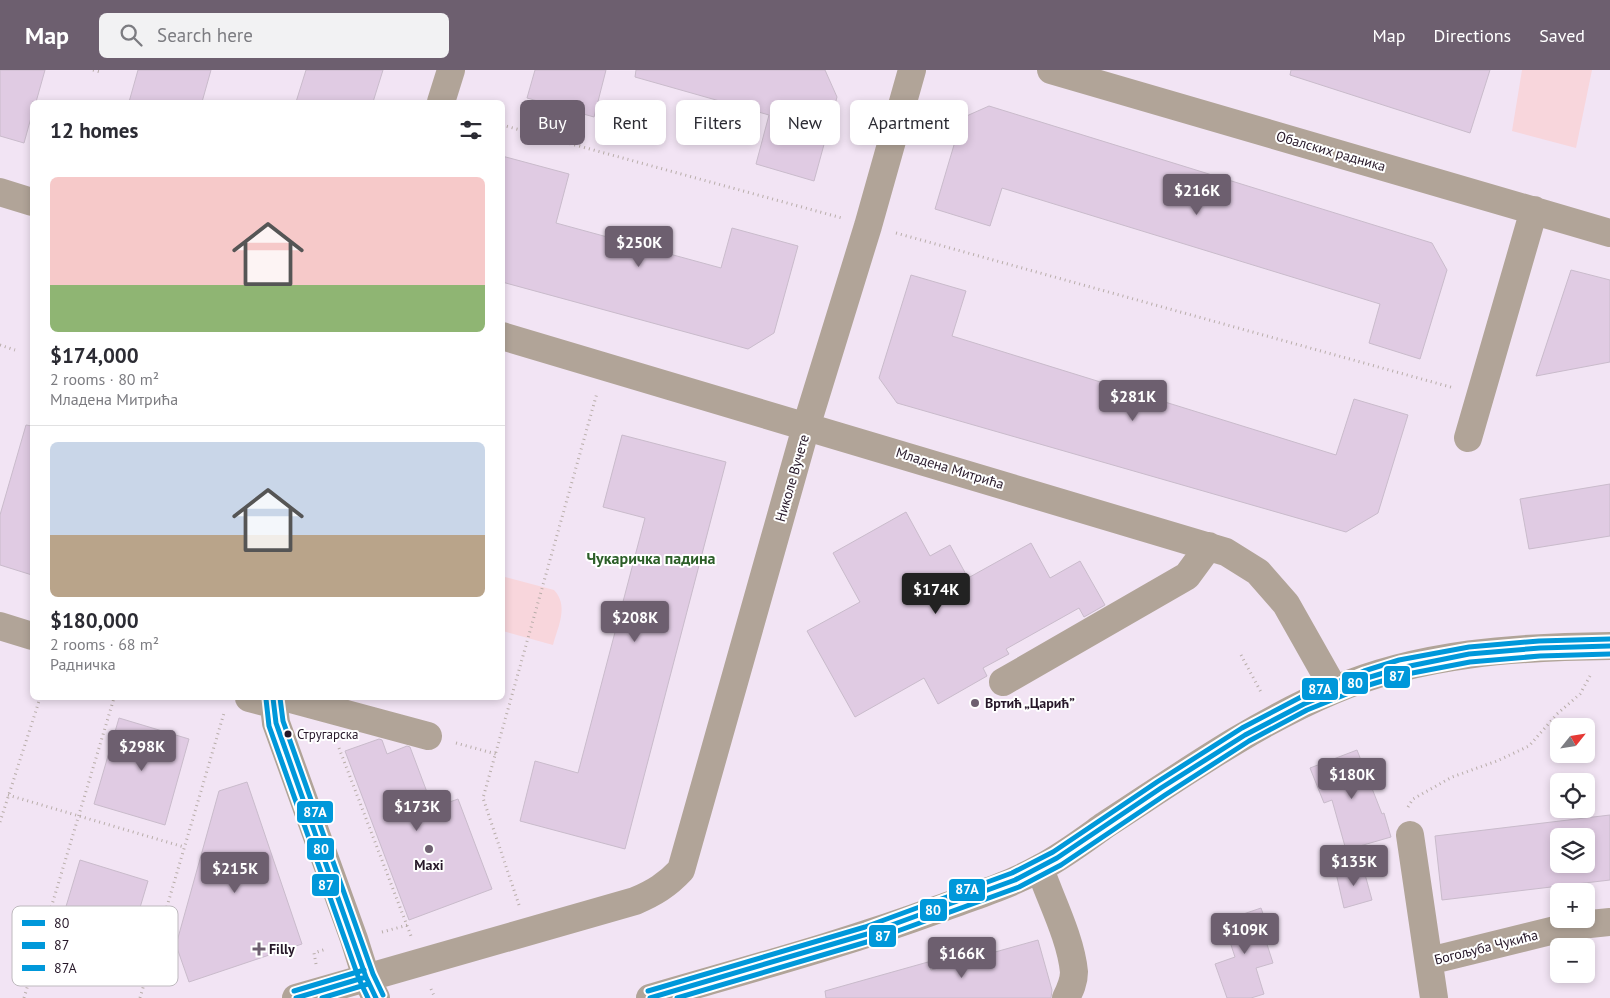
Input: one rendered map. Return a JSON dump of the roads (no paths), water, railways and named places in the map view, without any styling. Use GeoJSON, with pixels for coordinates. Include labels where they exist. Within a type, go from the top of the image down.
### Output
{"type":"FeatureCollection","features":[{"type":"Feature","properties":{"kind":"street"},"geometry":{"type":"LineString","coordinates":[[442,100],[451,70]]}},
{"type":"Feature","properties":{"kind":"street","name":"Николе Вучете"},"geometry":{"type":"LineString","coordinates":[[371,988],[527,931],[635,901],[670,883],[681,870],[687,855],[806,427],[868,226],[912,70]]}},
{"type":"Feature","properties":{"kind":"street","name":"Обалских радника"},"geometry":{"type":"LineString","coordinates":[[1051,70],[1610,233]]}},
{"type":"Feature","properties":{"kind":"street"},"geometry":{"type":"LineString","coordinates":[[0,192],[30,201]]}},
{"type":"Feature","properties":{"kind":"street"},"geometry":{"type":"LineString","coordinates":[[1468,438],[1534,210]]}},
{"type":"Feature","properties":{"kind":"street","name":"Младена Митрића"},"geometry":{"type":"LineString","coordinates":[[505,337],[1209,546],[1241,560],[1258,572],[1273,589],[1286,604],[1334,689]]}},
{"type":"Feature","properties":{"kind":"street"},"geometry":{"type":"LineString","coordinates":[[1003,682],[1187,576],[1194,569],[1209,546]]}},
{"type":"Feature","properties":{"kind":"street"},"geometry":{"type":"LineString","coordinates":[[0,626],[30,635]]}},
{"type":"Feature","properties":{"kind":"street"},"geometry":{"type":"LineString","coordinates":[[650,998],[852,939],[991,890],[1040,868],[1275,718],[1334,689],[1372,675],[1426,661],[1452,657],[1528,650],[1610,646]]}},
{"type":"Feature","properties":{"kind":"street"},"geometry":{"type":"LineString","coordinates":[[262,701],[428,736]]}},
{"type":"Feature","properties":{"kind":"street"},"geometry":{"type":"LineString","coordinates":[[262,701],[276,723],[371,988],[296,998]]}},
{"type":"Feature","properties":{"kind":"street"},"geometry":{"type":"LineString","coordinates":[[1409,823],[1428,961]]}},
{"type":"Feature","properties":{"kind":"street"},"geometry":{"type":"LineString","coordinates":[[1040,868],[1068,945],[1074,973],[1072,985],[1066,998]]}},
{"type":"Feature","properties":{"kind":"street","name":"Богољуба Чукића"},"geometry":{"type":"LineString","coordinates":[[1434,998],[1428,961],[1571,926],[1610,922]]}},
{"type":"Feature","properties":{"kind":"place","name":"Вртић „Царић”"},"geometry":{"type":"Point","coordinates":[975,703]}},
{"type":"Feature","properties":{"kind":"place","name":"Стругарска"},"geometry":{"type":"Point","coordinates":[288,734]}},
{"type":"Feature","properties":{"kind":"place","name":"Maxi"},"geometry":{"type":"Point","coordinates":[429,849]}},
{"type":"Feature","properties":{"kind":"place","name":"Filly"},"geometry":{"type":"Point","coordinates":[259,949]}},
{"type":"Feature","properties":{"kind":"district","name":"Чукаричка падина"},"geometry":{"type":"Point","coordinates":[651,558]}}]}
